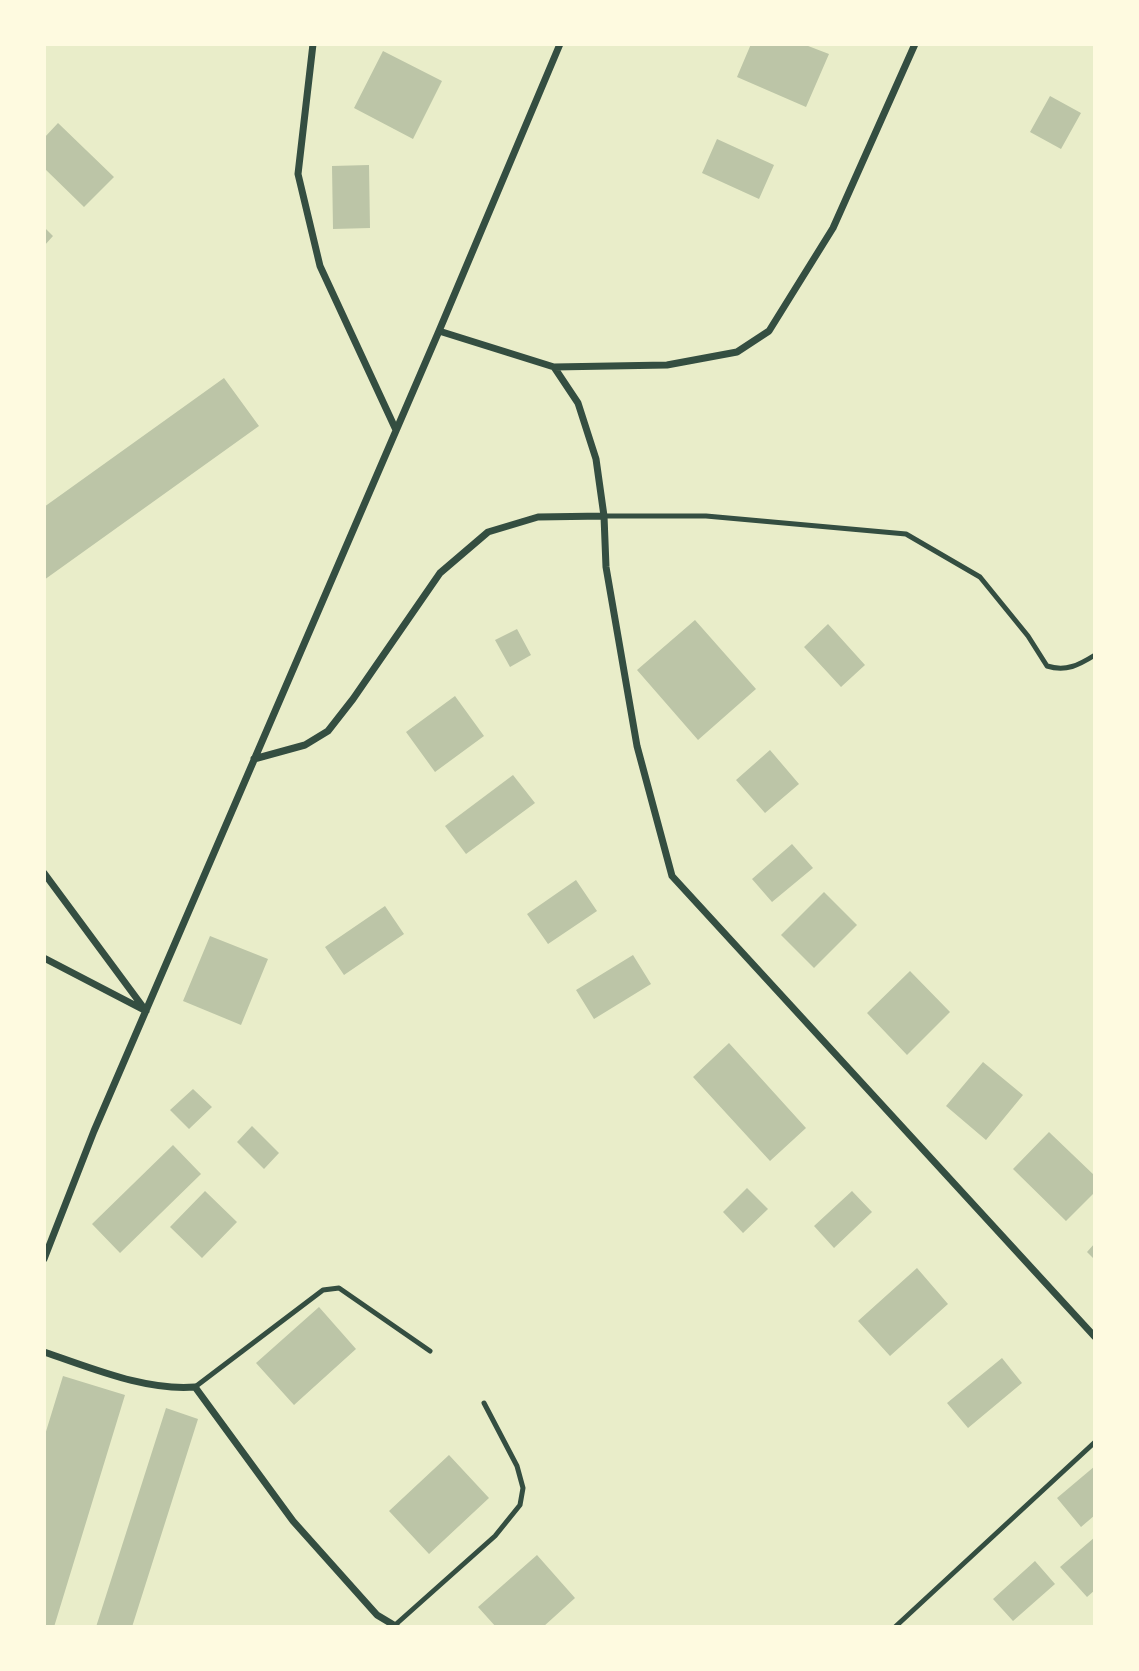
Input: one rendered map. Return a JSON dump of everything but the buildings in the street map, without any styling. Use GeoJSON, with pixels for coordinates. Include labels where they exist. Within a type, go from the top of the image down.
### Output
{"type":"FeatureCollection","features":[{"type":"Feature","properties":{"kind":"street"},"geometry":{"type":"LineString","coordinates":[[313,44],[298,174],[320,266],[396,430]]}},
{"type":"Feature","properties":{"kind":"street"},"geometry":{"type":"LineString","coordinates":[[44,1259],[94,1131],[560,44]]}},
{"type":"Feature","properties":{"kind":"street"},"geometry":{"type":"LineString","coordinates":[[439,331],[554,367],[667,365],[737,352],[769,331],[833,228],[915,44]]}},
{"type":"Feature","properties":{"kind":"street"},"geometry":{"type":"LineString","coordinates":[[554,367],[578,403],[596,459],[604,516],[606,567],[637,746],[672,876],[1095,1337]]}},
{"type":"Feature","properties":{"kind":"street"},"geometry":{"type":"LineString","coordinates":[[254,759],[305,746],[328,731],[440,573],[488,532],[538,517],[604,516]]}},
{"type":"Feature","properties":{"kind":"street"},"geometry":{"type":"LineString","coordinates":[[44,873],[146,1011]]}},
{"type":"Feature","properties":{"kind":"street"},"geometry":{"type":"LineString","coordinates":[[44,958],[146,1011]]}},
{"type":"Feature","properties":{"kind":"street"},"geometry":{"type":"LineString","coordinates":[[44,1352],[172,1389],[195,1387],[293,1521],[377,1615],[396,1626]]}},
{"type":"Feature","properties":{"kind":"lane"},"geometry":{"type":"LineString","coordinates":[[604,516],[706,516],[906,534],[979,578],[1028,636],[1047,666],[1061,671],[1095,655]]}},
{"type":"Feature","properties":{"kind":"lane"},"geometry":{"type":"LineString","coordinates":[[195,1387],[324,1290],[339,1289],[430,1352]]}},
{"type":"Feature","properties":{"kind":"lane"},"geometry":{"type":"LineString","coordinates":[[396,1626],[495,1536],[520,1505],[523,1488],[517,1466],[484,1403]]}},
{"type":"Feature","properties":{"kind":"lane"},"geometry":{"type":"LineString","coordinates":[[895,1627],[1095,1442]]}}]}
